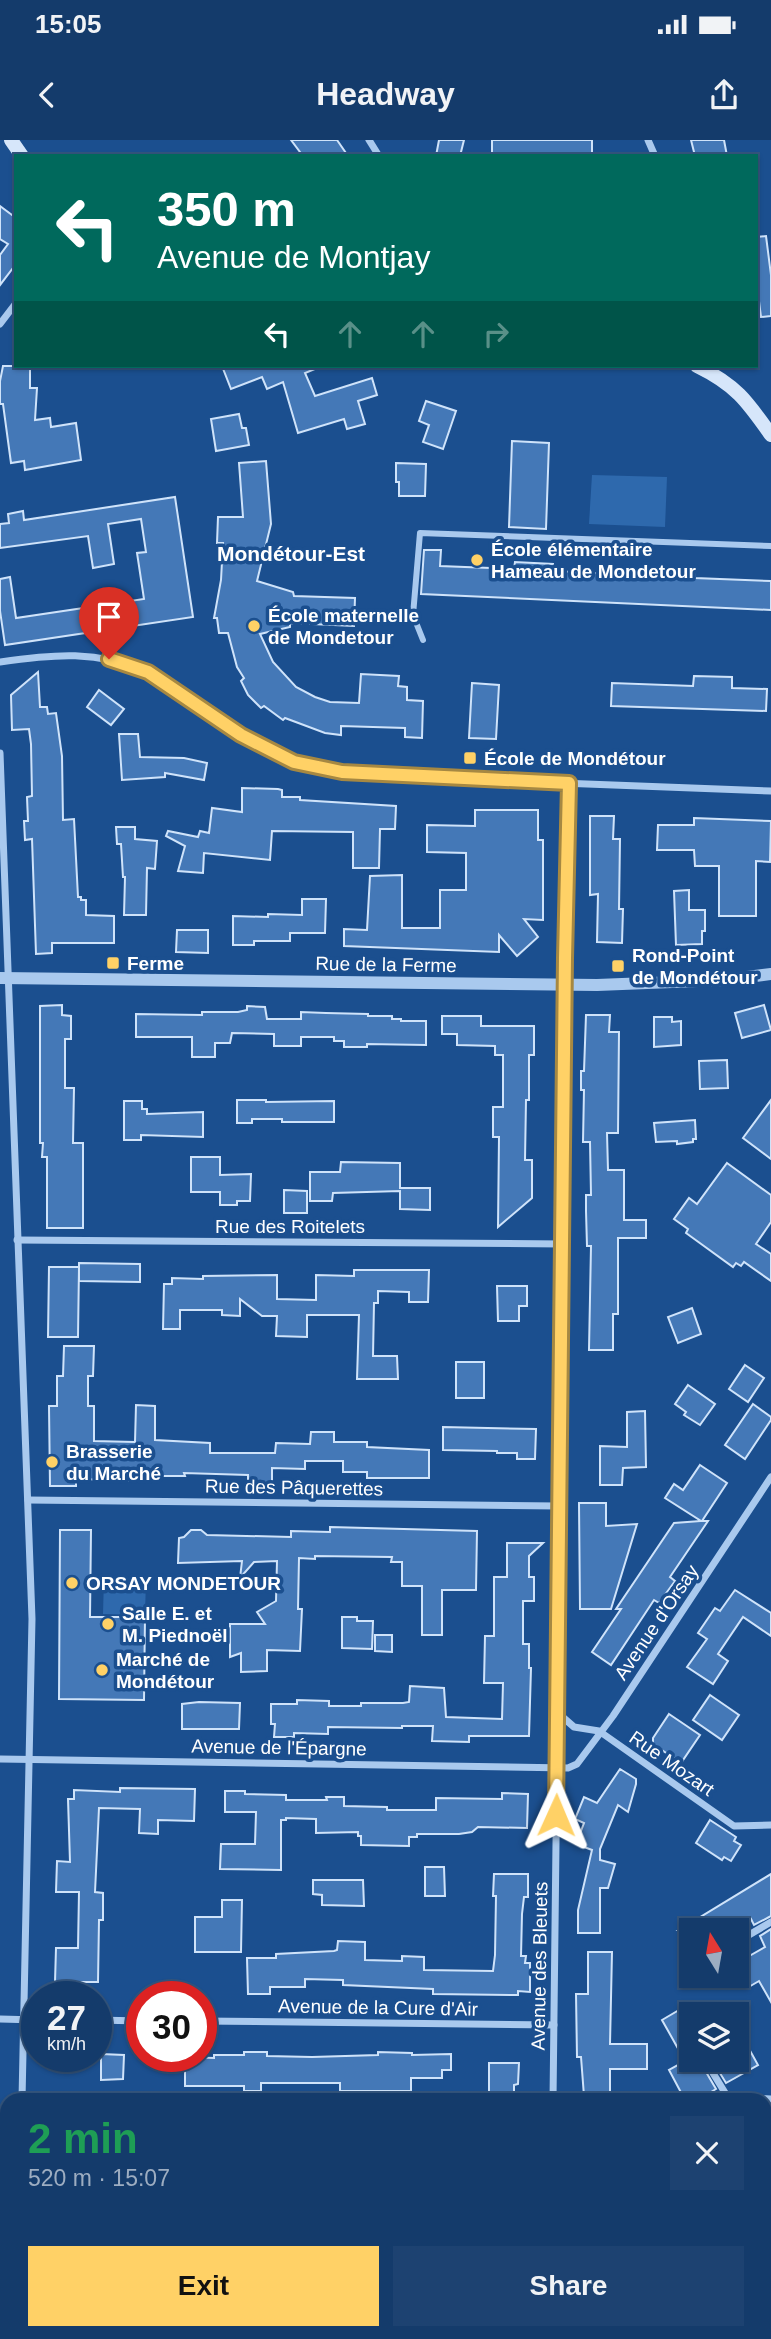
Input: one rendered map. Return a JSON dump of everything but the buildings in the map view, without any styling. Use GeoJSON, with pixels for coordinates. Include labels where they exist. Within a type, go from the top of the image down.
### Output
{"type":"FeatureCollection","features":[{"type":"Feature","properties":{"kind":"main road"},"geometry":{"type":"LineString","coordinates":[[701,368],[738,391],[771,435]]}},
{"type":"Feature","properties":{"kind":"street"},"geometry":{"type":"LineString","coordinates":[[0,324],[14,306]]}},
{"type":"Feature","properties":{"kind":"street"},"geometry":{"type":"LineString","coordinates":[[423,640],[413,615],[420,533],[771,546]]}},
{"type":"Feature","properties":{"kind":"street"},"geometry":{"type":"LineString","coordinates":[[0,662],[55,655],[80,655],[134,666],[148,672],[241,735],[294,762],[342,772],[771,791]]}},
{"type":"Feature","properties":{"kind":"street"},"geometry":{"type":"LineString","coordinates":[[0,753],[5,978],[32,1619],[23,1981]]}},
{"type":"Feature","properties":{"kind":"street","name":"Avenue des Bleuets"},"geometry":{"type":"LineString","coordinates":[[553,2093],[564,985],[569,783]]}},
{"type":"Feature","properties":{"kind":"street","name":"Rue de la Ferme"},"geometry":{"type":"LineString","coordinates":[[5,978],[564,985],[723,980],[771,974]]}},
{"type":"Feature","properties":{"kind":"street","name":"Rue des Roitelets"},"geometry":{"type":"LineString","coordinates":[[17,1240],[563,1244]]}},
{"type":"Feature","properties":{"kind":"street","name":"Avenue d'Orsay"},"geometry":{"type":"LineString","coordinates":[[557,1769],[577,1764],[599,1731],[613,1716],[771,1477]]}},
{"type":"Feature","properties":{"kind":"street","name":"Rue des Pâquerettes"},"geometry":{"type":"LineString","coordinates":[[29,1500],[558,1506]]}},
{"type":"Feature","properties":{"kind":"street","name":"Rue Mozart"},"geometry":{"type":"LineString","coordinates":[[558,1713],[574,1727],[599,1731],[734,1826],[771,1825]]}},
{"type":"Feature","properties":{"kind":"street","name":"Avenue de l'Épargne"},"geometry":{"type":"LineString","coordinates":[[0,1759],[557,1769]]}},
{"type":"Feature","properties":{"kind":"street"},"geometry":{"type":"LineString","coordinates":[[749,1935],[771,1922]]}},
{"type":"Feature","properties":{"kind":"street"},"geometry":{"type":"LineString","coordinates":[[0,2020],[21,2020]]}},
{"type":"Feature","properties":{"kind":"street","name":"Avenue de la Cure d'Air"},"geometry":{"type":"LineString","coordinates":[[217,2021],[554,2025]]}},
{"type":"Feature","properties":{"kind":"street"},"geometry":{"type":"LineString","coordinates":[[22,2072],[22,2093]]}},
{"type":"Feature","properties":{"kind":"street"},"geometry":{"type":"LineString","coordinates":[[712,2072],[725,2093]]}},
{"type":"Feature","properties":{"kind":"shaded area"},"geometry":{"type":"Polygon","coordinates":[[[592,475],[667,477],[665,527],[589,524],[592,475]]]}},
{"type":"Feature","properties":{"kind":"shaded area"},"geometry":{"type":"Polygon","coordinates":[[[104,1578],[146,1579],[145,1615],[103,1614],[104,1578]]]}},
{"type":"Feature","properties":{"kind":"place","name":"École élémentaire Hameau de Mondetour"},"geometry":{"type":"Point","coordinates":[477,560]}},
{"type":"Feature","properties":{"kind":"place","name":"École maternelle de Mondetour"},"geometry":{"type":"Point","coordinates":[254,626]}},
{"type":"Feature","properties":{"kind":"place","name":"École de Mondétour"},"geometry":{"type":"Point","coordinates":[470,758]}},
{"type":"Feature","properties":{"kind":"place","name":"Ferme"},"geometry":{"type":"Point","coordinates":[113,963]}},
{"type":"Feature","properties":{"kind":"place","name":"Rond-Point de Mondétour"},"geometry":{"type":"Point","coordinates":[618,966]}},
{"type":"Feature","properties":{"kind":"place","name":"Brasserie du Marché"},"geometry":{"type":"Point","coordinates":[52,1462]}},
{"type":"Feature","properties":{"kind":"place","name":"ORSAY MONDETOUR"},"geometry":{"type":"Point","coordinates":[72,1583]}},
{"type":"Feature","properties":{"kind":"place","name":"Salle E. et M. Piednoël"},"geometry":{"type":"Point","coordinates":[108,1624]}},
{"type":"Feature","properties":{"kind":"place","name":"Marché de Mondétour"},"geometry":{"type":"Point","coordinates":[102,1670]}},
{"type":"Feature","properties":{"kind":"district","name":"Mondétour-Est"},"geometry":{"type":"Point","coordinates":[291,554]}},
{"type":"Feature","properties":{"kind":"route"},"geometry":{"type":"LineString","coordinates":[[109,659],[148,672],[241,735],[294,762],[342,772],[569,783],[556,1815]]}}]}
